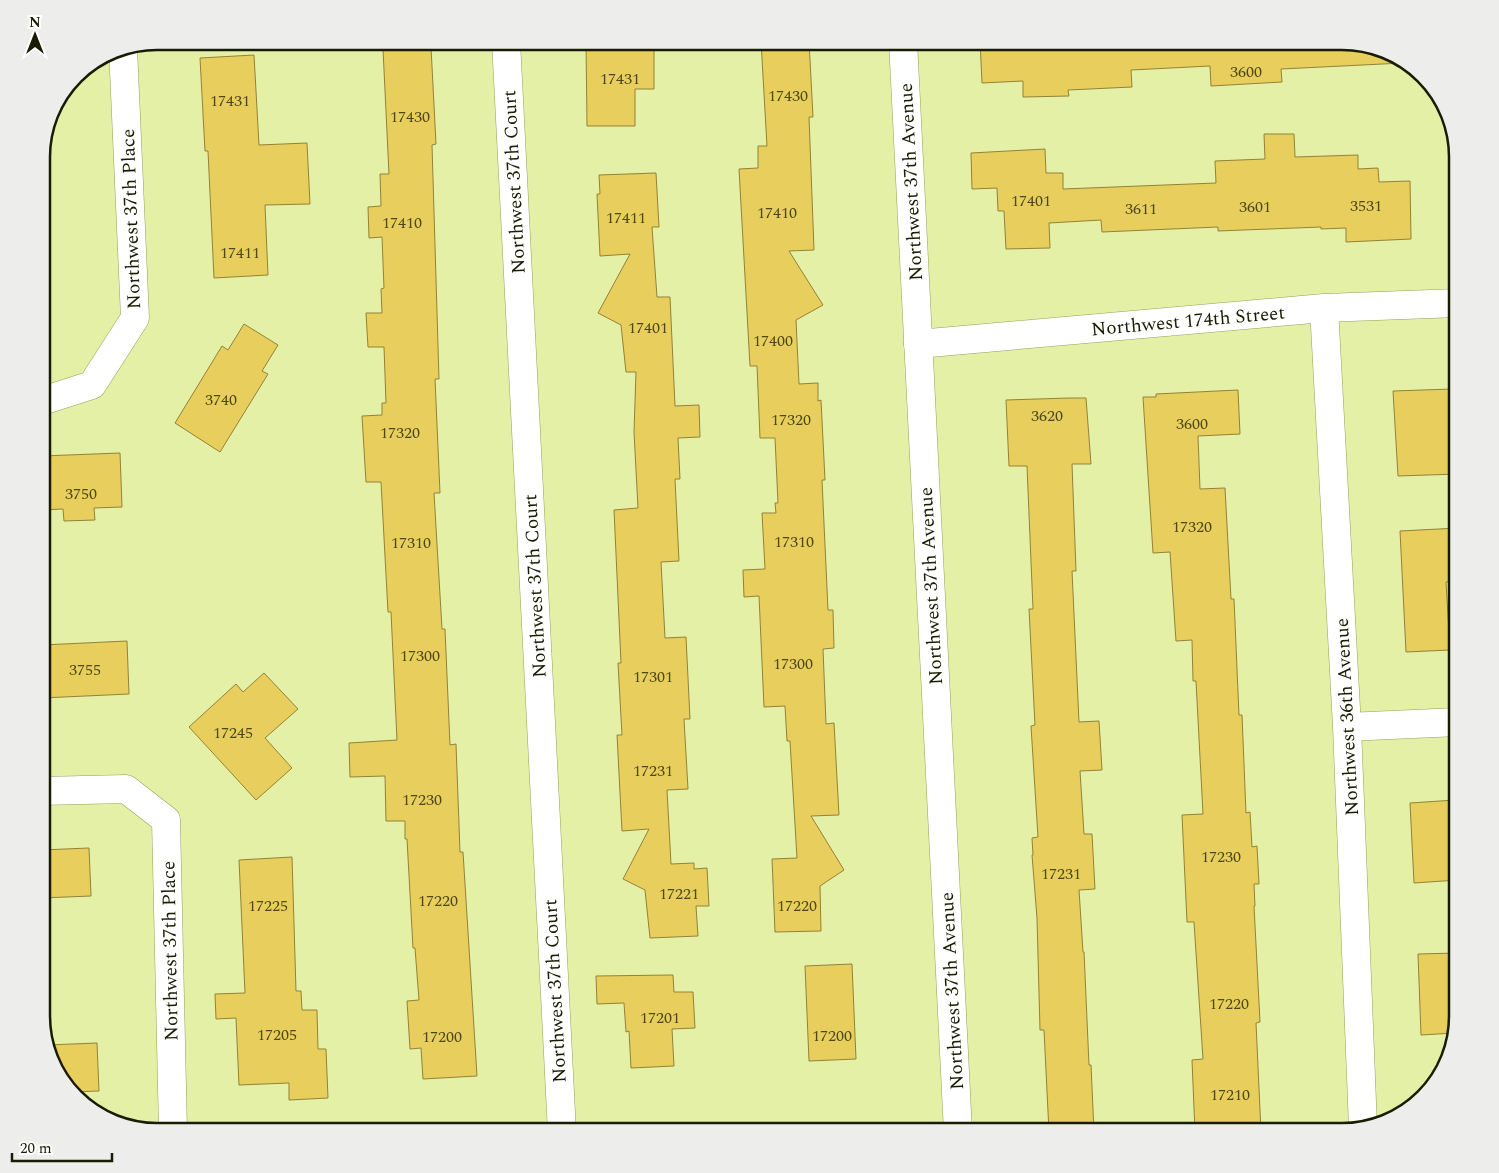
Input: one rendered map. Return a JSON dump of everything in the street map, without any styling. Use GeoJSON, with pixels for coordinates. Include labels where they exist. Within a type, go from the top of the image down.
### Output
{"type":"FeatureCollection","features":[{"type":"Feature","properties":{"kind":"street","name":"Northwest 37th Court"},"geometry":{"type":"LineString","coordinates":[[506,50],[562,1123]]}},
{"type":"Feature","properties":{"kind":"street","name":"Northwest 37th Avenue"},"geometry":{"type":"LineString","coordinates":[[903,50],[958,1123]]}},
{"type":"Feature","properties":{"kind":"street","name":"Northwest 37th Place"},"geometry":{"type":"LineString","coordinates":[[50,398],[92,385],[135,318],[123,56]]}},
{"type":"Feature","properties":{"kind":"street","name":"Northwest 174th Street"},"geometry":{"type":"LineString","coordinates":[[918,344],[1324,308],[1449,303]]}},
{"type":"Feature","properties":{"kind":"street","name":"Northwest 36th Avenue"},"geometry":{"type":"LineString","coordinates":[[1324,308],[1369,1119]]}},
{"type":"Feature","properties":{"kind":"street"},"geometry":{"type":"LineString","coordinates":[[1347,727],[1449,722]]}},
{"type":"Feature","properties":{"kind":"street","name":"Northwest 37th Place"},"geometry":{"type":"LineString","coordinates":[[50,791],[126,788],[166,820],[173,1123]]}},
{"type":"Feature","properties":{"kind":"building"},"geometry":{"type":"Polygon","coordinates":[[[383,50],[431,50],[436,144],[432,145],[439,379],[435,379],[440,493],[434,493],[442,629],[445,629],[450,745],[456,744],[460,852],[463,852],[477,1076],[423,1079],[421,1048],[410,1049],[407,1001],[419,1000],[415,948],[413,948],[405,821],[386,821],[385,776],[350,777],[349,743],[397,740],[391,612],[388,612],[381,482],[366,482],[362,416],[382,415],[382,403],[386,403],[384,347],[368,347],[366,313],[382,313],[381,289],[384,288],[382,237],[369,238],[368,207],[381,206],[380,174],[389,174],[383,50]]]}},
{"type":"Feature","properties":{"kind":"building"},"geometry":{"type":"Polygon","coordinates":[[[586,50],[654,50],[654,89],[635,89],[635,126],[587,126],[586,50]]]}},
{"type":"Feature","properties":{"kind":"building"},"geometry":{"type":"Polygon","coordinates":[[[762,50],[809,50],[813,117],[809,117],[814,250],[789,251],[823,305],[796,320],[799,384],[818,383],[818,401],[821,400],[825,480],[822,480],[828,610],[833,610],[834,648],[823,649],[826,724],[834,723],[839,815],[811,816],[844,870],[820,886],[821,931],[775,932],[772,859],[797,858],[790,741],[787,741],[785,706],[764,707],[759,596],[744,597],[743,570],[765,569],[762,513],[776,513],[775,503],[778,503],[775,438],[760,438],[757,366],[750,366],[739,169],[758,168],[758,146],[767,146],[762,50]]]}},
{"type":"Feature","properties":{"kind":"building"},"geometry":{"type":"Polygon","coordinates":[[[980,50],[1342,50],[1369,54],[1393,63],[1281,69],[1282,82],[1211,86],[1210,66],[1131,70],[1132,87],[1068,90],[1069,96],[1023,97],[1023,81],[982,83],[980,50]]]}},
{"type":"Feature","properties":{"kind":"building"},"geometry":{"type":"Polygon","coordinates":[[[254,55],[259,145],[307,143],[310,204],[265,205],[268,275],[214,278],[208,151],[205,151],[200,58],[254,55]]]}},
{"type":"Feature","properties":{"kind":"building"},"geometry":{"type":"Polygon","coordinates":[[[1264,134],[1294,134],[1295,157],[1358,155],[1358,169],[1378,168],[1379,182],[1410,181],[1411,239],[1346,242],[1346,228],[1321,229],[1321,227],[1218,231],[1218,227],[1102,232],[1101,220],[1049,223],[1050,248],[1006,249],[1004,211],[998,211],[997,188],[972,189],[971,153],[1045,149],[1046,173],[1063,173],[1063,189],[1216,183],[1215,161],[1265,159],[1264,134]]]}},
{"type":"Feature","properties":{"kind":"building"},"geometry":{"type":"Polygon","coordinates":[[[656,173],[659,227],[652,227],[657,297],[670,297],[675,406],[699,405],[700,437],[678,438],[680,479],[675,479],[679,561],[661,562],[665,638],[686,637],[690,719],[684,719],[688,789],[667,790],[671,864],[694,863],[694,869],[707,868],[709,906],[696,906],[698,936],[650,938],[645,890],[623,879],[649,829],[622,831],[617,735],[622,735],[618,663],[621,663],[614,510],[638,508],[634,432],[636,372],[626,372],[621,325],[598,313],[630,254],[600,256],[597,194],[600,194],[599,175],[656,173]]]}},
{"type":"Feature","properties":{"kind":"building"},"geometry":{"type":"Polygon","coordinates":[[[244,324],[278,345],[262,371],[268,374],[220,452],[175,423],[222,346],[228,350],[244,324]]]}},
{"type":"Feature","properties":{"kind":"building"},"geometry":{"type":"Polygon","coordinates":[[[1449,389],[1449,474],[1398,476],[1393,391],[1449,389]]]}},
{"type":"Feature","properties":{"kind":"building"},"geometry":{"type":"Polygon","coordinates":[[[1238,390],[1240,434],[1198,436],[1200,489],[1225,488],[1231,599],[1234,599],[1239,715],[1242,715],[1246,813],[1250,812],[1252,847],[1257,846],[1259,884],[1254,884],[1254,906],[1260,1022],[1256,1023],[1261,1123],[1195,1123],[1192,1060],[1203,1059],[1194,922],[1187,922],[1182,815],[1203,814],[1196,681],[1193,681],[1192,640],[1176,641],[1170,552],[1153,553],[1143,397],[1156,397],[1156,394],[1238,390]]]}},
{"type":"Feature","properties":{"kind":"building"},"geometry":{"type":"Polygon","coordinates":[[[1086,398],[1091,464],[1072,464],[1076,571],[1072,571],[1079,722],[1099,721],[1102,770],[1080,771],[1084,834],[1092,834],[1095,889],[1079,890],[1094,1123],[1049,1123],[1044,1030],[1040,1030],[1037,918],[1032,855],[1032,838],[1038,837],[1031,726],[1035,725],[1029,609],[1033,609],[1027,466],[1009,466],[1006,400],[1086,398]]]}},
{"type":"Feature","properties":{"kind":"building"},"geometry":{"type":"Polygon","coordinates":[[[120,453],[122,507],[94,508],[95,520],[64,521],[63,509],[50,510],[50,456],[120,453]]]}},
{"type":"Feature","properties":{"kind":"building"},"geometry":{"type":"Polygon","coordinates":[[[1449,528],[1449,582],[1446,582],[1449,650],[1406,652],[1400,531],[1449,528]]]}},
{"type":"Feature","properties":{"kind":"building"},"geometry":{"type":"Polygon","coordinates":[[[127,641],[129,694],[50,698],[50,645],[127,641]]]}},
{"type":"Feature","properties":{"kind":"building"},"geometry":{"type":"Polygon","coordinates":[[[264,673],[298,709],[265,738],[292,768],[256,800],[189,727],[236,684],[243,692],[264,673]]]}},
{"type":"Feature","properties":{"kind":"building"},"geometry":{"type":"Polygon","coordinates":[[[1449,800],[1449,881],[1414,883],[1410,803],[1449,800]]]}},
{"type":"Feature","properties":{"kind":"building"},"geometry":{"type":"Polygon","coordinates":[[[89,848],[91,896],[50,898],[50,850],[89,848]]]}},
{"type":"Feature","properties":{"kind":"building"},"geometry":{"type":"Polygon","coordinates":[[[292,857],[296,991],[301,991],[302,1010],[317,1010],[318,1049],[326,1049],[328,1098],[289,1100],[289,1083],[239,1085],[236,1018],[216,1019],[215,994],[245,993],[239,860],[292,857]]]}},
{"type":"Feature","properties":{"kind":"building"},"geometry":{"type":"Polygon","coordinates":[[[1449,953],[1447,1033],[1421,1035],[1418,954],[1449,953]]]}},
{"type":"Feature","properties":{"kind":"building"},"geometry":{"type":"Polygon","coordinates":[[[852,964],[856,1059],[809,1061],[805,966],[852,964]]]}},
{"type":"Feature","properties":{"kind":"building"},"geometry":{"type":"Polygon","coordinates":[[[673,975],[674,992],[693,992],[695,1028],[672,1029],[674,1066],[631,1068],[629,1031],[626,1032],[624,1003],[597,1004],[596,976],[673,975]]]}},
{"type":"Feature","properties":{"kind":"building"},"geometry":{"type":"Polygon","coordinates":[[[97,1043],[99,1091],[81,1092],[61,1063],[54,1045],[97,1043]]]}}]}
